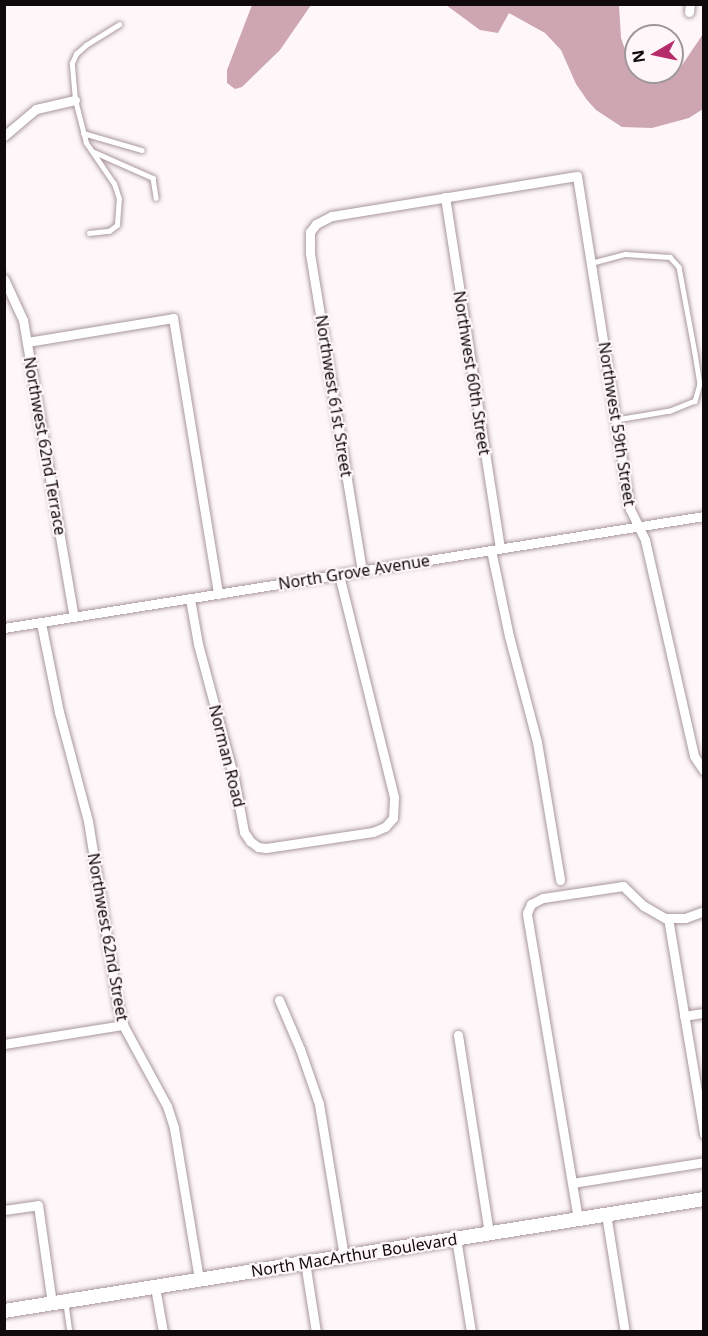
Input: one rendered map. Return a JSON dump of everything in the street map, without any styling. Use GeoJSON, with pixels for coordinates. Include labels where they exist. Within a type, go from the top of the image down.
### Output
{"type":"FeatureCollection","features":[{"type":"Feature","properties":{"kind":"main road","name":"North MacArthur Boulevard"},"geometry":{"type":"LineString","coordinates":[[4,1311],[704,1199]]}},
{"type":"Feature","properties":{"kind":"street"},"geometry":{"type":"LineString","coordinates":[[4,136],[36,110],[75,100]]}},
{"type":"Feature","properties":{"kind":"street","name":"Northwest 59th Street"},"geometry":{"type":"LineString","coordinates":[[445,197],[577,176],[630,509],[645,540],[694,756],[704,771]]}},
{"type":"Feature","properties":{"kind":"street","name":"Northwest 61st Street"},"geometry":{"type":"LineString","coordinates":[[362,571],[310,252],[310,232],[316,224],[332,216],[445,197]]}},
{"type":"Feature","properties":{"kind":"street","name":"Northwest 60th Street"},"geometry":{"type":"LineString","coordinates":[[445,197],[506,625],[541,762],[560,880]]}},
{"type":"Feature","properties":{"kind":"street","name":"Northwest 62nd Terrace"},"geometry":{"type":"LineString","coordinates":[[4,279],[23,320],[74,617]]}},
{"type":"Feature","properties":{"kind":"street"},"geometry":{"type":"LineString","coordinates":[[27,342],[173,318],[218,594]]}},
{"type":"Feature","properties":{"kind":"street","name":"North Grove Avenue"},"geometry":{"type":"LineString","coordinates":[[4,628],[704,516]]}},
{"type":"Feature","properties":{"kind":"street","name":"Norman Road"},"geometry":{"type":"LineString","coordinates":[[190,599],[198,644],[234,778],[244,832],[258,847],[320,840],[385,827],[393,818],[395,809],[339,575]]}},
{"type":"Feature","properties":{"kind":"street","name":"Northwest 62nd Street"},"geometry":{"type":"LineString","coordinates":[[40,623],[59,712],[88,821],[123,1025],[166,1106],[174,1128],[199,1279]]}},
{"type":"Feature","properties":{"kind":"street"},"geometry":{"type":"LineString","coordinates":[[578,1219],[527,913],[531,904],[543,898],[623,886],[654,914],[668,918],[685,918],[704,911]]}},
{"type":"Feature","properties":{"kind":"street"},"geometry":{"type":"LineString","coordinates":[[668,918],[704,1134]]}},
{"type":"Feature","properties":{"kind":"street"},"geometry":{"type":"LineString","coordinates":[[279,1000],[300,1049],[319,1104],[344,1256]]}},
{"type":"Feature","properties":{"kind":"street"},"geometry":{"type":"LineString","coordinates":[[684,1016],[704,1013]]}},
{"type":"Feature","properties":{"kind":"street"},"geometry":{"type":"LineString","coordinates":[[4,1044],[123,1025]]}},
{"type":"Feature","properties":{"kind":"street"},"geometry":{"type":"LineString","coordinates":[[459,1035],[489,1233]]}},
{"type":"Feature","properties":{"kind":"street"},"geometry":{"type":"LineString","coordinates":[[572,1183],[704,1162]]}},
{"type":"Feature","properties":{"kind":"street"},"geometry":{"type":"LineString","coordinates":[[4,1210],[38,1205],[59,1302]]}},
{"type":"Feature","properties":{"kind":"street"},"geometry":{"type":"LineString","coordinates":[[606,1214],[625,1332]]}},
{"type":"Feature","properties":{"kind":"street"},"geometry":{"type":"LineString","coordinates":[[456,1239],[471,1332]]}},
{"type":"Feature","properties":{"kind":"street"},"geometry":{"type":"LineString","coordinates":[[305,1262],[316,1332]]}},
{"type":"Feature","properties":{"kind":"street"},"geometry":{"type":"LineString","coordinates":[[155,1287],[163,1332]]}},
{"type":"Feature","properties":{"kind":"lane"},"geometry":{"type":"LineString","coordinates":[[89,233],[109,231],[117,225],[120,213],[114,184],[91,151],[83,133],[71,69],[76,54],[119,24]]}},
{"type":"Feature","properties":{"kind":"lane"},"geometry":{"type":"LineString","coordinates":[[83,133],[142,150]]}},
{"type":"Feature","properties":{"kind":"lane"},"geometry":{"type":"LineString","coordinates":[[91,151],[153,178],[156,198]]}},
{"type":"Feature","properties":{"kind":"lane"},"geometry":{"type":"LineString","coordinates":[[591,263],[625,254],[670,257],[679,267],[695,353],[699,384],[694,401],[670,411],[616,420]]}},
{"type":"Feature","properties":{"kind":"lane"},"geometry":{"type":"LineString","coordinates":[[59,1302],[70,1332]]}},
{"type":"Feature","properties":{"kind":"shaded area"},"geometry":{"type":"Polygon","coordinates":[[[252,5],[311,5],[280,50],[242,87],[235,89],[227,83],[227,70],[252,5]]]}},
{"type":"Feature","properties":{"kind":"shaded area"},"geometry":{"type":"Polygon","coordinates":[[[446,5],[619,5],[621,38],[624,47],[624,84],[684,84],[684,62],[703,34],[703,109],[689,118],[652,128],[622,127],[596,110],[587,100],[576,84],[561,50],[545,33],[509,13],[498,33],[480,30],[446,5]]]}}]}
